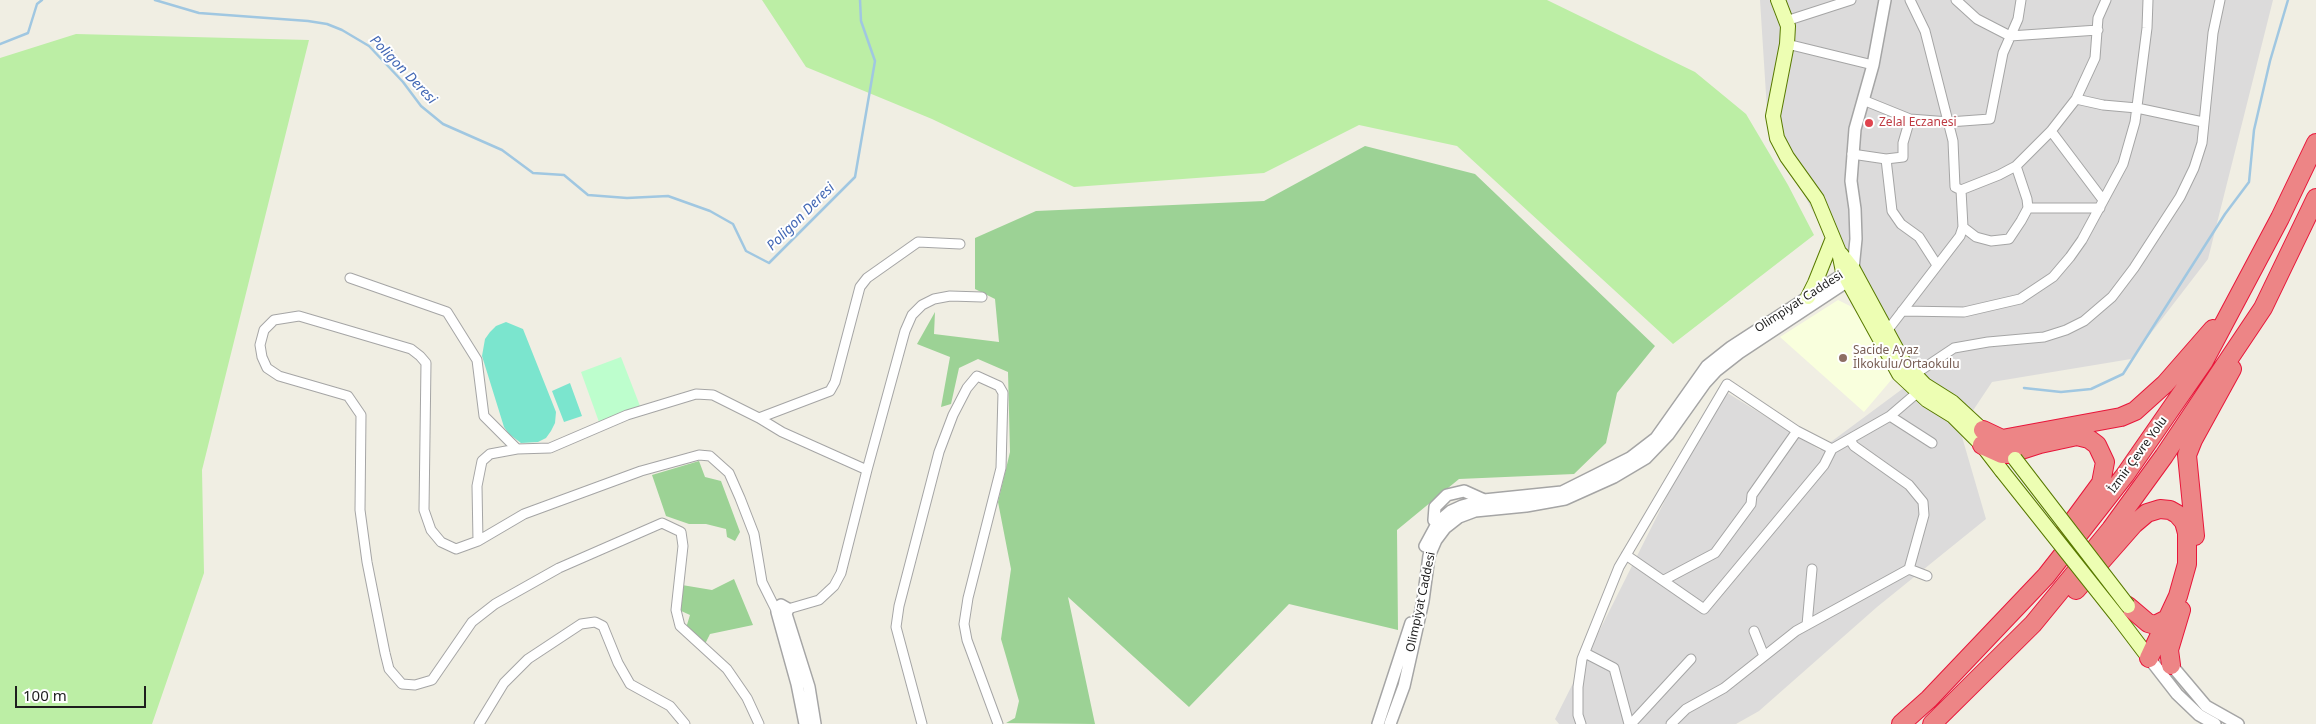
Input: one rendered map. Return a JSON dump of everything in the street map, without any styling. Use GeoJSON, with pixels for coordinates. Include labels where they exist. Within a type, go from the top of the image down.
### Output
{"type":"FeatureCollection","features":[{"type":"Feature","properties":{"kind":"highway","name":"İzmir Çevre Yolu"},"geometry":{"type":"LineString","coordinates":[[1901,724],[1952,676],[2046,576],[2125,475],[2204,361],[2226,316],[2280,218],[2316,143]]}},
{"type":"Feature","properties":{"kind":"highway","name":"İzmir Çevre Yolu"},"geometry":{"type":"LineString","coordinates":[[1932,724],[2032,624],[2111,529],[2164,456],[2263,308],[2316,198]]}},
{"type":"Feature","properties":{"kind":"highway"},"geometry":{"type":"LineString","coordinates":[[2156,649],[2172,619],[2187,598],[2195,566],[2194,525],[2187,455],[2193,440],[2224,388],[2263,308]]}},
{"type":"Feature","properties":{"kind":"highway"},"geometry":{"type":"LineString","coordinates":[[2007,454],[2136,411],[2160,389],[2226,316]]}},
{"type":"Feature","properties":{"kind":"highway"},"geometry":{"type":"LineString","coordinates":[[1952,676],[2077,516],[2101,483],[2104,472],[2105,462],[2102,452],[2089,438],[2077,436],[2007,454]]}},
{"type":"Feature","properties":{"kind":"highway"},"geometry":{"type":"LineString","coordinates":[[1982,438],[2002,439],[2007,454]]}},
{"type":"Feature","properties":{"kind":"highway"},"geometry":{"type":"LineString","coordinates":[[1965,691],[2021,652],[2134,524],[2147,513],[2160,509],[2170,510],[2177,514],[2184,522],[2188,533],[2187,564],[2172,619],[2169,650],[2171,665]]}},
{"type":"Feature","properties":{"kind":"highway"},"geometry":{"type":"LineString","coordinates":[[2123,612],[2155,625],[2172,619]]}},
{"type":"Feature","properties":{"kind":"main road"},"geometry":{"type":"LineString","coordinates":[[1778,0],[1788,26],[1787,44],[1773,116],[1777,138],[1787,157],[1816,199],[1848,274],[1899,374],[1918,392],[2007,454],[2123,612],[2156,649]]}},
{"type":"Feature","properties":{"kind":"main road"},"geometry":{"type":"LineString","coordinates":[[1808,297],[1833,238]]}},
{"type":"Feature","properties":{"kind":"main road"},"geometry":{"type":"LineString","coordinates":[[1848,274],[1887,331],[1904,363],[1925,385],[1952,402],[1982,438]]}},
{"type":"Feature","properties":{"kind":"street"},"geometry":{"type":"LineString","coordinates":[[1786,21],[1839,2],[1851,0]]}},
{"type":"Feature","properties":{"kind":"street"},"geometry":{"type":"LineString","coordinates":[[1848,274],[1856,239],[1856,209],[1851,180],[1855,129],[1873,65],[1885,0]]}},
{"type":"Feature","properties":{"kind":"street"},"geometry":{"type":"LineString","coordinates":[[1910,0],[1925,31],[1953,142],[1955,187],[1962,190],[2016,166],[2051,131],[2076,99],[2095,58],[2098,18],[2106,0]]}},
{"type":"Feature","properties":{"kind":"street"},"geometry":{"type":"LineString","coordinates":[[1956,0],[1977,19],[2010,36],[2098,30]]}},
{"type":"Feature","properties":{"kind":"street"},"geometry":{"type":"LineString","coordinates":[[1863,100],[1910,119],[1949,122],[1990,118],[2003,53],[2018,19],[2021,0]]}},
{"type":"Feature","properties":{"kind":"street"},"geometry":{"type":"LineString","coordinates":[[1902,311],[1964,312],[2020,299],[2053,277],[2082,240],[2123,164],[2135,122],[2148,0]]}},
{"type":"Feature","properties":{"kind":"street"},"geometry":{"type":"LineString","coordinates":[[1915,374],[1954,348],[1988,342],[2044,337],[2066,330],[2084,321],[2112,297],[2134,268],[2183,190],[2194,168],[2202,144],[2213,33],[2220,0]]}},
{"type":"Feature","properties":{"kind":"street"},"geometry":{"type":"LineString","coordinates":[[1787,44],[1873,65]]}},
{"type":"Feature","properties":{"kind":"street"},"geometry":{"type":"LineString","coordinates":[[2076,99],[2104,105],[2137,108],[2203,122]]}},
{"type":"Feature","properties":{"kind":"street"},"geometry":{"type":"LineString","coordinates":[[1852,154],[1886,159],[1903,157],[1904,143],[1910,119]]}},
{"type":"Feature","properties":{"kind":"street"},"geometry":{"type":"LineString","coordinates":[[2051,131],[2101,204]]}},
{"type":"Feature","properties":{"kind":"street"},"geometry":{"type":"LineString","coordinates":[[1886,159],[1892,211],[1901,224],[1919,237],[1937,265]]}},
{"type":"Feature","properties":{"kind":"street"},"geometry":{"type":"LineString","coordinates":[[1962,227],[1976,237],[1991,241],[2009,239],[2028,208],[2028,199],[2016,166]]}},
{"type":"Feature","properties":{"kind":"street"},"geometry":{"type":"LineString","coordinates":[[1887,331],[1960,236],[1962,227],[1962,190]]}},
{"type":"Feature","properties":{"kind":"street"},"geometry":{"type":"LineString","coordinates":[[2028,208],[2101,204]]}},
{"type":"Feature","properties":{"kind":"street"},"geometry":{"type":"LineString","coordinates":[[759,418],[830,391],[835,382],[860,287],[867,278],[918,242],[960,244]]}},
{"type":"Feature","properties":{"kind":"street","name":"Olimpiyat Caddesi"},"geometry":{"type":"LineString","coordinates":[[1378,724],[1411,624],[1424,551],[1438,522],[1451,511],[1484,500],[1562,492],[1630,458],[1656,438],[1707,366],[1731,346],[1848,274]]}},
{"type":"Feature","properties":{"kind":"street","name":"Olimpiyat Caddesi"},"geometry":{"type":"LineString","coordinates":[[1390,724],[1404,686],[1423,601],[1429,556],[1436,540],[1445,528],[1459,517],[1475,511],[1526,506],[1565,499],[1614,477],[1646,458],[1668,435],[1705,383],[1716,371],[1848,274]]}},
{"type":"Feature","properties":{"kind":"street"},"geometry":{"type":"LineString","coordinates":[[350,278],[447,312],[477,360],[484,416],[517,449]]}},
{"type":"Feature","properties":{"kind":"street"},"geometry":{"type":"LineString","coordinates":[[784,612],[819,600],[834,586],[841,573],[905,331],[912,315],[922,305],[934,298],[950,296],[982,297]]}},
{"type":"Feature","properties":{"kind":"street"},"geometry":{"type":"LineString","coordinates":[[759,724],[746,698],[727,669],[680,626],[676,610],[683,546],[681,532],[662,524],[559,568],[495,604],[472,622],[432,680],[415,685],[402,684],[389,669],[367,562],[360,510],[361,415],[348,396],[279,376],[267,368],[262,357],[260,345],[264,330],[274,320],[299,316],[411,349],[420,356],[426,363],[424,510],[427,522],[441,542],[456,548],[478,541],[524,514],[641,471],[699,455],[710,456],[728,474],[740,498],[754,534],[762,582],[784,612],[809,687],[815,724]]}},
{"type":"Feature","properties":{"kind":"street"},"geometry":{"type":"LineString","coordinates":[[922,724],[896,627],[899,606],[939,452],[953,415],[967,388],[975,377],[979,376],[999,386],[1003,393],[1001,468],[968,598],[964,624],[967,640],[998,724]]}},
{"type":"Feature","properties":{"kind":"street"},"geometry":{"type":"LineString","coordinates":[[1581,724],[1578,715],[1578,687],[1585,653],[1619,568],[1727,384],[1797,431],[1832,450]]}},
{"type":"Feature","properties":{"kind":"street"},"geometry":{"type":"LineString","coordinates":[[1626,555],[1704,609],[1824,465],[1832,450],[1890,416],[1918,392]]}},
{"type":"Feature","properties":{"kind":"street"},"geometry":{"type":"LineString","coordinates":[[478,541],[477,486],[482,461],[490,454],[517,449],[550,448],[627,415],[696,394],[713,395],[782,432],[867,470]]}},
{"type":"Feature","properties":{"kind":"street"},"geometry":{"type":"LineString","coordinates":[[1890,416],[1932,443]]}},
{"type":"Feature","properties":{"kind":"street"},"geometry":{"type":"LineString","coordinates":[[1664,580],[1715,552],[1751,504],[1752,495],[1797,431]]}},
{"type":"Feature","properties":{"kind":"street"},"geometry":{"type":"LineString","coordinates":[[1671,724],[1686,709],[1724,688],[1807,625],[1909,569],[1924,515],[1923,502],[1909,485],[1854,446],[1850,440]]}},
{"type":"Feature","properties":{"kind":"street"},"geometry":{"type":"LineString","coordinates":[[1438,522],[1448,523],[1459,517]]}},
{"type":"Feature","properties":{"kind":"street"},"geometry":{"type":"LineString","coordinates":[[1807,625],[1812,569]]}},
{"type":"Feature","properties":{"kind":"street"},"geometry":{"type":"LineString","coordinates":[[1909,569],[1927,576]]}},
{"type":"Feature","properties":{"kind":"street"},"geometry":{"type":"LineString","coordinates":[[784,612],[805,724]]}},
{"type":"Feature","properties":{"kind":"street"},"geometry":{"type":"LineString","coordinates":[[479,724],[504,683],[528,659],[581,624],[595,622],[603,626],[618,663],[630,684],[670,706],[685,724]]}},
{"type":"Feature","properties":{"kind":"street"},"geometry":{"type":"LineString","coordinates":[[1754,631],[1764,656]]}},
{"type":"Feature","properties":{"kind":"street"},"geometry":{"type":"LineString","coordinates":[[2156,649],[2206,706],[2238,724]]}},
{"type":"Feature","properties":{"kind":"street"},"geometry":{"type":"LineString","coordinates":[[2156,649],[2177,694],[2199,715],[2215,724]]}},
{"type":"Feature","properties":{"kind":"street"},"geometry":{"type":"LineString","coordinates":[[1585,653],[1614,668],[1630,724]]}},
{"type":"Feature","properties":{"kind":"street"},"geometry":{"type":"LineString","coordinates":[[1630,724],[1691,658]]}},
{"type":"Feature","properties":{"kind":"shaded area"},"geometry":{"type":"Polygon","coordinates":[[[1760,0],[2273,0],[2208,259],[2131,359],[1992,382],[1960,430],[1986,519],[1877,607],[1759,711],[1736,724],[1559,724],[1555,719],[1721,389],[1820,450],[1905,387],[1768,126],[1760,0]]]}},
{"type":"Feature","properties":{"kind":"shaded area","name":"Sacide Ayaz İlkokulu/Ortaokulu"},"geometry":{"type":"Polygon","coordinates":[[[1838,300],[1850,306],[1860,316],[1892,379],[1864,412],[1780,337],[1838,300]]]}},
{"type":"Feature","properties":{"kind":"shaded area"},"geometry":{"type":"Polygon","coordinates":[[[506,322],[523,329],[556,412],[555,423],[551,431],[546,438],[538,442],[521,443],[509,434],[504,427],[482,356],[485,339],[496,326],[506,322]]]}},
{"type":"Feature","properties":{"kind":"shaded area"},"geometry":{"type":"Polygon","coordinates":[[[570,383],[582,416],[564,422],[552,391],[570,383]]]}},
{"type":"Feature","properties":{"kind":"green space"},"geometry":{"type":"Polygon","coordinates":[[[762,0],[1547,0],[1695,72],[1746,114],[1788,185],[1814,235],[1673,344],[1457,146],[1359,125],[1264,173],[1074,187],[932,119],[806,67],[762,0]]]}},
{"type":"Feature","properties":{"kind":"green space"},"geometry":{"type":"Polygon","coordinates":[[[76,34],[309,40],[202,470],[204,573],[152,724],[0,724],[0,58],[76,34]]]}},
{"type":"Feature","properties":{"kind":"green space"},"geometry":{"type":"Polygon","coordinates":[[[1365,146],[1475,174],[1655,346],[1617,393],[1606,443],[1574,474],[1459,479],[1397,530],[1398,630],[1289,604],[1189,707],[1068,597],[1095,724],[1006,723],[1015,718],[1019,701],[1001,639],[1011,569],[998,502],[1010,452],[1008,372],[978,359],[959,368],[951,404],[941,407],[950,357],[917,344],[935,312],[934,334],[999,342],[995,299],[975,289],[975,238],[1036,211],[1264,201],[1365,146]]]}},
{"type":"Feature","properties":{"kind":"green space"},"geometry":{"type":"Polygon","coordinates":[[[621,357],[640,406],[599,422],[581,372],[621,357]]]}},
{"type":"Feature","properties":{"kind":"green space"},"geometry":{"type":"Polygon","coordinates":[[[699,461],[705,477],[721,481],[740,532],[735,541],[727,537],[726,529],[706,524],[689,524],[666,516],[652,475],[699,461]]]}},
{"type":"Feature","properties":{"kind":"green space"},"geometry":{"type":"Polygon","coordinates":[[[734,579],[753,625],[710,634],[705,644],[686,628],[690,615],[679,610],[682,585],[712,590],[734,579]]]}},
{"type":"Feature","properties":{"kind":"waterway","name":"Poligon Deresi"},"geometry":{"type":"LineString","coordinates":[[0,44],[28,33],[37,4],[42,0]]}},
{"type":"Feature","properties":{"kind":"waterway","name":"Poligon Deresi"},"geometry":{"type":"LineString","coordinates":[[155,0],[199,13],[308,21],[327,24],[342,30],[369,46],[403,82],[421,106],[443,124],[502,150],[533,173],[564,175],[588,195],[627,198],[668,196],[710,211],[733,224],[746,251],[769,263],[855,177],[875,61],[861,21],[860,0]]}},
{"type":"Feature","properties":{"kind":"waterway"},"geometry":{"type":"LineString","coordinates":[[2024,388],[2061,392],[2091,389],[2123,374],[2225,214],[2249,182],[2254,130],[2270,61],[2288,0]]}},
{"type":"Feature","properties":{"kind":"place","name":"Zelal Eczanesi"},"geometry":{"type":"Point","coordinates":[1869,123]}},
{"type":"Feature","properties":{"kind":"place","name":"Sacide Ayaz İlkokulu/Ortaokulu"},"geometry":{"type":"Point","coordinates":[1843,358]}}]}
